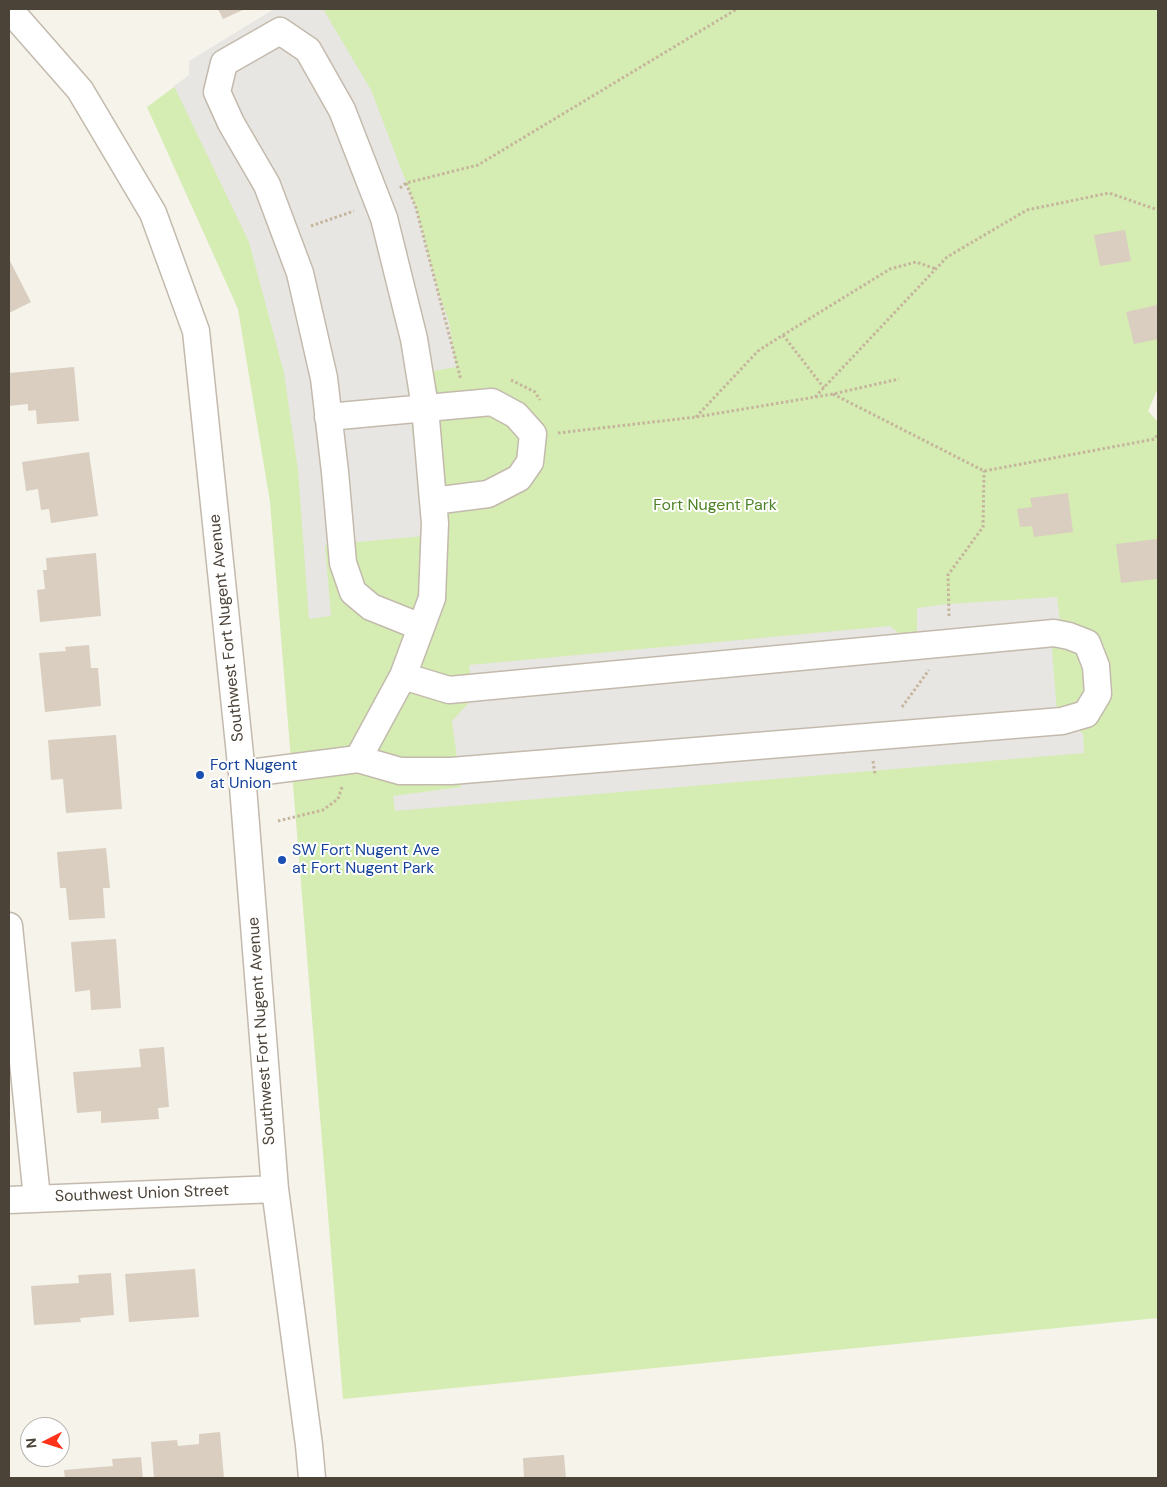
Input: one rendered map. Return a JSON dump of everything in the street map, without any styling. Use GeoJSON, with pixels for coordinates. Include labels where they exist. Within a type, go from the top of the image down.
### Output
{"type":"FeatureCollection","features":[{"type":"Feature","properties":{"kind":"street","name":"Southwest Fort Nugent Avenue"},"geometry":{"type":"LineString","coordinates":[[9,9],[80,90],[148,205],[196,331],[242,774],[275,1189],[312,1478]]}},
{"type":"Feature","properties":{"kind":"street"},"geometry":{"type":"LineString","coordinates":[[358,759],[403,676],[432,598],[434,523],[425,407],[414,339],[384,218],[342,110],[308,50],[280,31],[224,63],[217,92],[231,122],[267,185],[300,273],[324,378],[343,563],[353,592],[371,607],[421,627]]}},
{"type":"Feature","properties":{"kind":"street"},"geometry":{"type":"LineString","coordinates":[[328,417],[492,402],[516,415],[533,434],[530,462],[519,478],[488,494],[433,501]]}},
{"type":"Feature","properties":{"kind":"street"},"geometry":{"type":"LineString","coordinates":[[242,774],[358,759],[400,771],[451,771],[1052,722],[1086,714],[1098,694],[1096,666],[1087,643],[1054,632],[449,690],[403,676]]}},
{"type":"Feature","properties":{"kind":"street"},"geometry":{"type":"LineString","coordinates":[[9,926],[37,1198]]}},
{"type":"Feature","properties":{"kind":"street","name":"Southwest Union Street"},"geometry":{"type":"LineString","coordinates":[[9,1200],[275,1189]]}},
{"type":"Feature","properties":{"kind":"path"},"geometry":{"type":"LineString","coordinates":[[285,235],[378,203],[406,183],[478,165],[737,9]]}},
{"type":"Feature","properties":{"kind":"path"},"geometry":{"type":"LineString","coordinates":[[815,397],[947,257],[1027,210],[1109,193],[1158,210]]}},
{"type":"Feature","properties":{"kind":"path"},"geometry":{"type":"LineString","coordinates":[[696,417],[758,351],[890,269],[916,262],[936,269]]}},
{"type":"Feature","properties":{"kind":"path"},"geometry":{"type":"LineString","coordinates":[[783,335],[824,388]]}},
{"type":"Feature","properties":{"kind":"path"},"geometry":{"type":"LineString","coordinates":[[557,433],[696,417],[833,394],[900,379]]}},
{"type":"Feature","properties":{"kind":"path"},"geometry":{"type":"LineString","coordinates":[[833,394],[984,471],[1155,439],[1158,433]]}},
{"type":"Feature","properties":{"kind":"path"},"geometry":{"type":"LineString","coordinates":[[278,821],[323,810],[338,799],[343,783],[358,759]]}},
{"type":"Feature","properties":{"kind":"green space","name":"Fort Nugent Park"},"geometry":{"type":"Polygon","coordinates":[[[279,9],[1158,9],[1158,388],[1148,411],[1158,422],[1158,1318],[343,1399],[270,502],[238,309],[147,107],[279,9]]]}},
{"type":"Feature","properties":{"kind":"shaded area"},"geometry":{"type":"Polygon","coordinates":[[[274,9],[323,9],[371,90],[416,208],[440,297],[449,322],[456,367],[406,376],[424,536],[325,545],[331,616],[309,619],[298,470],[284,373],[249,242],[174,86],[189,75],[189,61],[274,9]]]}},
{"type":"Feature","properties":{"kind":"shaded area"},"geometry":{"type":"Polygon","coordinates":[[[1057,597],[1060,621],[1052,650],[1057,712],[1083,734],[1084,753],[395,811],[393,796],[461,787],[452,721],[474,697],[469,665],[890,626],[907,640],[917,640],[917,608],[948,604],[1057,597]]]}},
{"type":"Feature","properties":{"kind":"building"},"geometry":{"type":"Polygon","coordinates":[[[218,9],[245,9],[223,19],[218,9]]]}},
{"type":"Feature","properties":{"kind":"building"},"geometry":{"type":"Polygon","coordinates":[[[1125,230],[1131,261],[1100,266],[1094,235],[1125,230]]]}},
{"type":"Feature","properties":{"kind":"building"},"geometry":{"type":"Polygon","coordinates":[[[9,259],[31,302],[9,313],[9,259]]]}},
{"type":"Feature","properties":{"kind":"building"},"geometry":{"type":"Polygon","coordinates":[[[1157,305],[1158,339],[1134,344],[1126,312],[1157,305]]]}},
{"type":"Feature","properties":{"kind":"building"},"geometry":{"type":"Polygon","coordinates":[[[74,367],[79,421],[37,424],[36,410],[28,411],[28,404],[9,406],[9,373],[74,367]]]}},
{"type":"Feature","properties":{"kind":"building"},"geometry":{"type":"Polygon","coordinates":[[[89,452],[98,516],[51,523],[49,509],[41,510],[38,489],[26,491],[22,462],[89,452]]]}},
{"type":"Feature","properties":{"kind":"building"},"geometry":{"type":"Polygon","coordinates":[[[1068,493],[1073,532],[1034,537],[1032,526],[1020,527],[1017,509],[1032,507],[1030,498],[1068,493]]]}},
{"type":"Feature","properties":{"kind":"building"},"geometry":{"type":"Polygon","coordinates":[[[1158,539],[1158,579],[1121,583],[1116,544],[1158,539]]]}},
{"type":"Feature","properties":{"kind":"building"},"geometry":{"type":"Polygon","coordinates":[[[96,553],[101,616],[40,622],[37,590],[45,589],[43,570],[47,570],[46,558],[96,553]]]}},
{"type":"Feature","properties":{"kind":"building"},"geometry":{"type":"Polygon","coordinates":[[[89,645],[91,668],[98,668],[101,706],[45,712],[39,653],[66,651],[65,647],[89,645]]]}},
{"type":"Feature","properties":{"kind":"building"},"geometry":{"type":"Polygon","coordinates":[[[116,735],[122,809],[66,813],[63,779],[51,780],[48,740],[116,735]]]}},
{"type":"Feature","properties":{"kind":"building"},"geometry":{"type":"Polygon","coordinates":[[[106,848],[110,888],[103,888],[105,918],[69,920],[66,888],[60,888],[57,852],[106,848]]]}},
{"type":"Feature","properties":{"kind":"building"},"geometry":{"type":"Polygon","coordinates":[[[116,939],[121,1008],[91,1010],[90,990],[75,992],[71,942],[116,939]]]}},
{"type":"Feature","properties":{"kind":"building"},"geometry":{"type":"Polygon","coordinates":[[[164,1047],[169,1107],[158,1108],[159,1119],[101,1123],[101,1111],[77,1113],[73,1072],[141,1067],[139,1049],[164,1047]]]}},
{"type":"Feature","properties":{"kind":"building"},"geometry":{"type":"Polygon","coordinates":[[[195,1269],[199,1317],[129,1322],[125,1274],[195,1269]]]}},
{"type":"Feature","properties":{"kind":"building"},"geometry":{"type":"Polygon","coordinates":[[[111,1273],[114,1315],[80,1318],[81,1322],[34,1325],[31,1286],[79,1283],[78,1275],[111,1273]]]}},
{"type":"Feature","properties":{"kind":"building"},"geometry":{"type":"Polygon","coordinates":[[[220,1432],[224,1478],[154,1478],[151,1442],[177,1440],[178,1446],[199,1444],[199,1434],[220,1432]]]}},
{"type":"Feature","properties":{"kind":"building"},"geometry":{"type":"Polygon","coordinates":[[[564,1455],[566,1478],[524,1478],[523,1458],[564,1455]]]}},
{"type":"Feature","properties":{"kind":"building"},"geometry":{"type":"Polygon","coordinates":[[[141,1457],[143,1478],[65,1478],[64,1470],[113,1466],[112,1459],[141,1457]]]}},
{"type":"Feature","properties":{"kind":"place","name":"Fort Nugent at Union"},"geometry":{"type":"Point","coordinates":[200,775]}},
{"type":"Feature","properties":{"kind":"place","name":"SW Fort Nugent Ave at Fort Nugent Park"},"geometry":{"type":"Point","coordinates":[282,860]}}]}
